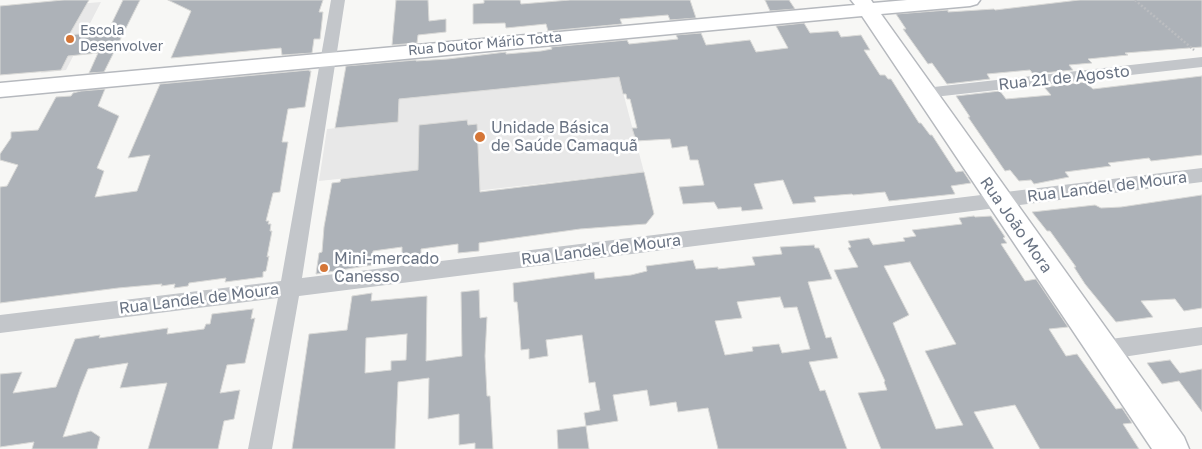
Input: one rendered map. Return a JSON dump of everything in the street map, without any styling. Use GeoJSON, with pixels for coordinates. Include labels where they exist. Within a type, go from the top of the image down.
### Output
{"type":"FeatureCollection","features":[{"type":"Feature","properties":{"kind":"street"},"geometry":{"type":"LineString","coordinates":[[260,449],[290,288],[338,0]]}},
{"type":"Feature","properties":{"kind":"street","name":"Rua Doutor Mário Totta"},"geometry":{"type":"LineString","coordinates":[[0,90],[864,5],[970,0]]}},
{"type":"Feature","properties":{"kind":"street","name":"Rua João Mora"},"geometry":{"type":"LineString","coordinates":[[864,5],[1172,449]]}},
{"type":"Feature","properties":{"kind":"street","name":"Rua 21 de Agosto"},"geometry":{"type":"LineString","coordinates":[[925,93],[1198,56]]}},
{"type":"Feature","properties":{"kind":"street","name":"Rua Landel de Moura"},"geometry":{"type":"LineString","coordinates":[[0,324],[1202,175]]}},
{"type":"Feature","properties":{"kind":"street"},"geometry":{"type":"LineString","coordinates":[[1103,350],[1202,336]]}},
{"type":"Feature","properties":{"kind":"path"},"geometry":{"type":"LineString","coordinates":[[1135,0],[1198,56]]}},
{"type":"Feature","properties":{"kind":"shaded area","name":"Escola Desenvolver"},"geometry":{"type":"Polygon","coordinates":[[[101,2],[66,70],[41,73],[78,4],[101,2]]]}},
{"type":"Feature","properties":{"kind":"shaded area","name":"Unidade Básica de Saúde Camaquã"},"geometry":{"type":"Polygon","coordinates":[[[619,77],[644,172],[394,200],[395,173],[319,181],[327,129],[398,122],[399,99],[619,77]]]}},
{"type":"Feature","properties":{"kind":"building"},"geometry":{"type":"Polygon","coordinates":[[[63,0],[89,0],[69,35],[108,31],[123,0],[140,0],[104,72],[89,73],[98,53],[68,56],[61,70],[0,75],[0,6],[63,0]]]}},
{"type":"Feature","properties":{"kind":"building"},"geometry":{"type":"Polygon","coordinates":[[[168,0],[323,0],[319,12],[323,12],[320,39],[314,39],[312,53],[282,55],[281,48],[171,58],[191,11],[168,0]]]}},
{"type":"Feature","properties":{"kind":"building"},"geometry":{"type":"Polygon","coordinates":[[[396,0],[428,0],[429,21],[446,19],[446,32],[418,35],[417,43],[392,45],[396,0]]]}},
{"type":"Feature","properties":{"kind":"building"},"geometry":{"type":"Polygon","coordinates":[[[484,0],[520,0],[521,4],[570,0],[690,0],[696,18],[670,20],[668,15],[620,19],[622,24],[548,31],[546,24],[506,28],[505,23],[473,24],[473,4],[484,3],[484,0]]]}},
{"type":"Feature","properties":{"kind":"building"},"geometry":{"type":"Polygon","coordinates":[[[765,0],[789,0],[795,9],[770,11],[765,0]]]}},
{"type":"Feature","properties":{"kind":"building"},"geometry":{"type":"Polygon","coordinates":[[[1079,0],[1202,0],[1202,47],[1125,53],[1128,55],[1088,59],[1092,63],[1069,65],[1073,70],[1033,74],[1030,70],[987,74],[990,79],[947,84],[932,63],[928,64],[903,29],[906,29],[896,14],[948,10],[948,12],[995,10],[1079,0]]]}},
{"type":"Feature","properties":{"kind":"building"},"geometry":{"type":"Polygon","coordinates":[[[804,23],[810,33],[838,31],[841,37],[861,35],[870,50],[864,50],[880,75],[885,75],[888,79],[891,79],[919,123],[932,135],[956,172],[963,171],[971,183],[951,186],[955,194],[889,201],[885,192],[852,194],[814,197],[816,202],[793,204],[783,180],[754,184],[763,209],[742,211],[741,207],[718,209],[714,202],[683,204],[679,187],[704,185],[698,160],[690,160],[687,146],[672,148],[670,139],[636,141],[632,128],[637,128],[630,99],[627,99],[626,94],[623,94],[619,77],[399,99],[398,122],[335,128],[346,66],[448,59],[506,52],[506,54],[541,51],[552,49],[551,47],[627,40],[629,44],[678,39],[676,35],[701,33],[706,45],[750,40],[756,52],[788,48],[776,26],[804,23]]]}},
{"type":"Feature","properties":{"kind":"building"},"geometry":{"type":"Polygon","coordinates":[[[311,71],[305,107],[288,109],[282,142],[288,142],[280,192],[273,193],[266,221],[269,221],[268,224],[271,224],[270,231],[272,231],[267,257],[269,256],[263,277],[225,282],[226,278],[189,283],[188,286],[174,288],[175,284],[118,288],[0,303],[0,187],[7,186],[18,165],[0,160],[0,154],[11,138],[11,132],[38,130],[56,97],[71,96],[73,93],[81,91],[105,89],[98,106],[119,116],[97,168],[104,171],[95,197],[137,191],[150,155],[128,158],[160,84],[311,71]]]}},
{"type":"Feature","properties":{"kind":"building"},"geometry":{"type":"Polygon","coordinates":[[[1202,76],[1202,155],[1151,161],[1149,158],[1108,163],[1111,166],[1065,172],[1069,177],[1034,184],[1031,180],[1019,181],[1010,170],[1005,171],[956,96],[1000,91],[1006,99],[1051,95],[1044,87],[1085,82],[1093,89],[1202,76]]]}},
{"type":"Feature","properties":{"kind":"building"},"geometry":{"type":"Polygon","coordinates":[[[467,120],[468,125],[477,124],[480,192],[644,172],[654,214],[646,224],[580,229],[479,243],[479,251],[458,253],[458,244],[421,249],[421,257],[402,259],[402,247],[373,251],[372,265],[316,274],[319,253],[322,252],[324,227],[332,183],[340,182],[341,179],[418,170],[419,125],[467,120]]]}},
{"type":"Feature","properties":{"kind":"building"},"geometry":{"type":"Polygon","coordinates":[[[1202,195],[1202,308],[1184,311],[1175,299],[1141,301],[1153,317],[1116,322],[1085,284],[1074,267],[1076,267],[1050,231],[1047,231],[1032,212],[1095,205],[1101,208],[1121,207],[1202,195]]]}},
{"type":"Feature","properties":{"kind":"building"},"geometry":{"type":"Polygon","coordinates":[[[991,216],[1005,237],[1003,238],[1007,243],[1001,244],[1025,281],[1036,279],[1068,327],[1049,329],[1066,356],[1077,354],[1116,409],[1122,408],[1132,423],[1123,424],[1139,449],[1040,449],[1015,405],[974,412],[994,449],[881,449],[858,393],[887,390],[885,381],[834,270],[858,267],[848,248],[851,247],[848,241],[869,238],[873,245],[905,241],[903,238],[916,236],[912,230],[962,224],[959,218],[991,216]],[[910,262],[884,266],[909,315],[893,323],[936,429],[963,425],[925,351],[956,344],[910,262]]]}},
{"type":"Feature","properties":{"kind":"building"},"geometry":{"type":"Polygon","coordinates":[[[814,245],[815,248],[819,248],[832,279],[808,282],[826,338],[831,337],[838,358],[809,362],[820,391],[825,390],[847,449],[718,449],[708,408],[678,412],[676,402],[650,406],[647,390],[613,395],[618,421],[586,426],[584,413],[600,410],[595,382],[589,383],[582,335],[546,340],[548,356],[529,359],[529,349],[521,350],[517,302],[514,302],[513,283],[594,272],[595,279],[631,275],[647,271],[646,266],[693,260],[696,269],[755,265],[752,257],[782,254],[780,247],[814,245]],[[780,297],[737,302],[742,318],[715,321],[725,355],[753,351],[752,347],[779,344],[782,353],[810,349],[797,307],[784,308],[780,297]]]}},
{"type":"Feature","properties":{"kind":"building"},"geometry":{"type":"Polygon","coordinates":[[[479,290],[480,318],[487,317],[485,356],[487,396],[490,396],[493,449],[475,449],[475,443],[459,445],[459,414],[428,419],[429,378],[398,382],[395,449],[292,449],[309,334],[347,330],[352,296],[372,293],[371,301],[427,296],[426,361],[462,356],[461,292],[479,290]],[[407,334],[366,338],[365,373],[391,370],[391,361],[406,360],[407,334]]]}},
{"type":"Feature","properties":{"kind":"building"},"geometry":{"type":"Polygon","coordinates":[[[253,309],[251,319],[255,318],[245,363],[227,365],[220,393],[240,390],[234,419],[224,421],[218,449],[148,449],[167,383],[120,388],[128,363],[88,369],[80,389],[63,437],[91,431],[100,437],[97,449],[32,449],[34,442],[0,447],[0,374],[22,372],[13,393],[56,387],[75,339],[100,335],[99,338],[168,328],[167,334],[204,329],[206,324],[210,324],[212,314],[253,309]]]}},
{"type":"Feature","properties":{"kind":"building"},"geometry":{"type":"Polygon","coordinates":[[[1170,360],[1180,373],[1202,369],[1202,412],[1179,381],[1162,384],[1147,363],[1170,360]]]}},
{"type":"Feature","properties":{"kind":"building"},"geometry":{"type":"Polygon","coordinates":[[[586,426],[589,449],[558,449],[557,430],[586,426]]]}},
{"type":"Feature","properties":{"kind":"place","name":"Escola Desenvolver"},"geometry":{"type":"Point","coordinates":[70,39]}},
{"type":"Feature","properties":{"kind":"place","name":"Unidade Básica de Saúde Camaquã"},"geometry":{"type":"Point","coordinates":[480,137]}},
{"type":"Feature","properties":{"kind":"place","name":"Mini-mercado Canesso"},"geometry":{"type":"Point","coordinates":[324,268]}}]}
